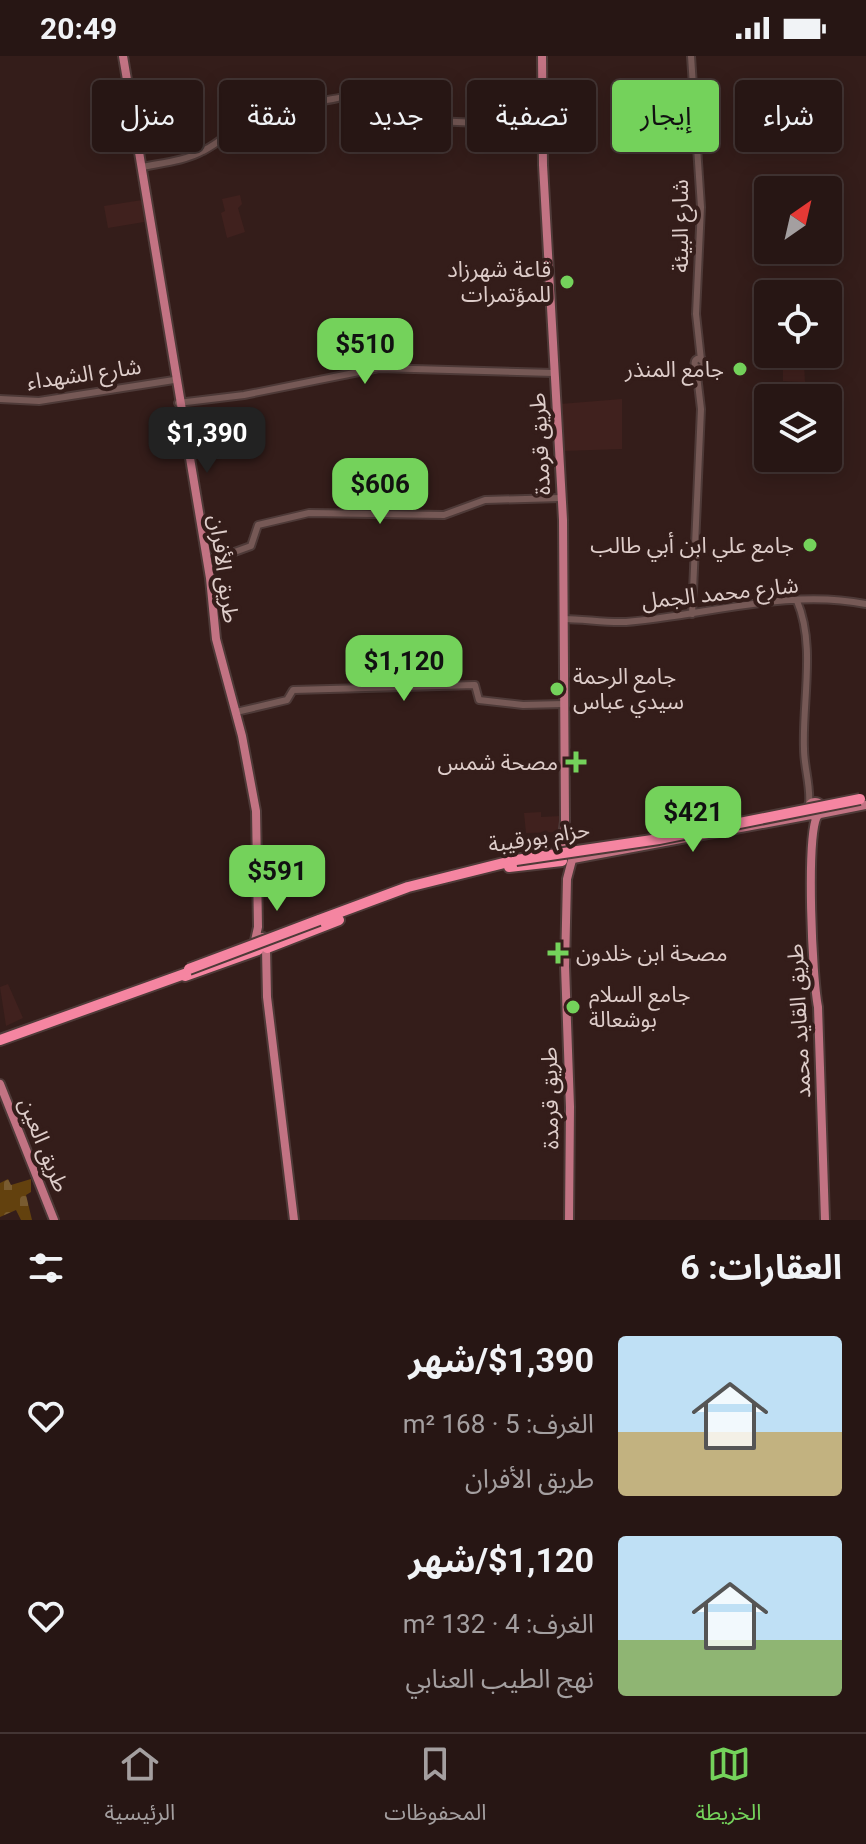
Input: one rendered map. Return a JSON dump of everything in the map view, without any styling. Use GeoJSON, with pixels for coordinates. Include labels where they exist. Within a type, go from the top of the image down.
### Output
{"type":"FeatureCollection","features":[{"type":"Feature","properties":{"kind":"highway","name":"حزام بورقيبة"},"geometry":{"type":"LineString","coordinates":[[167,979],[319,922],[490,866],[659,843],[864,801]]}},
{"type":"Feature","properties":{"kind":"highway"},"geometry":{"type":"LineString","coordinates":[[490,866],[568,855]]}},
{"type":"Feature","properties":{"kind":"highway"},"geometry":{"type":"LineString","coordinates":[[260,945],[275,933],[371,904]]}},
{"type":"Feature","properties":{"kind":"highway"},"geometry":{"type":"LineString","coordinates":[[0,1038],[371,904]]}},
{"type":"Feature","properties":{"kind":"highway"},"geometry":{"type":"LineString","coordinates":[[0,1038],[86,1009]]}},
{"type":"Feature","properties":{"kind":"main road","name":"طريق الأفران"},"geometry":{"type":"LineString","coordinates":[[123,56],[174,380],[207,562],[214,631],[236,712],[256,811],[260,945],[294,1220]]}},
{"type":"Feature","properties":{"kind":"main road","name":"طريق قرمدة"},"geometry":{"type":"LineString","coordinates":[[542,56],[542,80]]}},
{"type":"Feature","properties":{"kind":"main road","name":"طريق قرمدة"},"geometry":{"type":"LineString","coordinates":[[543,152],[564,616],[569,1220]]}},
{"type":"Feature","properties":{"kind":"main road","name":"حزام بورقيبة"},"geometry":{"type":"LineString","coordinates":[[568,855],[726,827],[813,804],[864,801]]}},
{"type":"Feature","properties":{"kind":"main road","name":"حزام بورقيبة"},"geometry":{"type":"LineString","coordinates":[[726,827],[815,816],[864,801]]}},
{"type":"Feature","properties":{"kind":"main road","name":"طريق القايد محمد"},"geometry":{"type":"LineString","coordinates":[[813,804],[812,972],[818,1007],[825,1220]]}},
{"type":"Feature","properties":{"kind":"main road","name":"طريق الأفران"},"geometry":{"type":"LineString","coordinates":[[258,896],[260,945]]}},
{"type":"Feature","properties":{"kind":"main road","name":"طريق العين"},"geometry":{"type":"LineString","coordinates":[[0,1084],[54,1220]]}},
{"type":"Feature","properties":{"kind":"street","name":"شارع البيئة"},"geometry":{"type":"LineString","coordinates":[[691,56],[701,207],[696,314],[699,381],[693,614]]}},
{"type":"Feature","properties":{"kind":"street"},"geometry":{"type":"LineString","coordinates":[[142,167],[200,153],[240,124],[270,110],[316,99],[348,98],[352,94],[365,95],[367,114],[372,118],[467,122]]}},
{"type":"Feature","properties":{"kind":"street"},"geometry":{"type":"LineString","coordinates":[[178,403],[244,395],[379,368],[554,373]]}},
{"type":"Feature","properties":{"kind":"street","name":"شارع الشهداء"},"geometry":{"type":"LineString","coordinates":[[0,399],[39,401],[174,380]]}},
{"type":"Feature","properties":{"kind":"street"},"geometry":{"type":"LineString","coordinates":[[207,562],[251,546],[258,525],[309,513],[444,515],[485,500],[561,498]]}},
{"type":"Feature","properties":{"kind":"street"},"geometry":{"type":"LineString","coordinates":[[797,601],[803,614]]}},
{"type":"Feature","properties":{"kind":"street","name":"شارع محمد الجمل"},"geometry":{"type":"LineString","coordinates":[[564,616],[625,622],[797,601],[866,604]]}},
{"type":"Feature","properties":{"kind":"street"},"geometry":{"type":"LineString","coordinates":[[807,601],[803,614],[803,744],[813,804]]}},
{"type":"Feature","properties":{"kind":"street"},"geometry":{"type":"LineString","coordinates":[[236,712],[287,700],[293,690],[367,687],[475,685],[479,700],[532,705],[564,704]]}},
{"type":"Feature","properties":{"kind":"shaded area"},"geometry":{"type":"Polygon","coordinates":[[[240,195],[242,204],[238,208],[245,232],[227,238],[221,213],[225,211],[222,199],[240,195]]]}},
{"type":"Feature","properties":{"kind":"shaded area"},"geometry":{"type":"Polygon","coordinates":[[[142,200],[144,222],[108,228],[104,206],[142,200]]]}},
{"type":"Feature","properties":{"kind":"shaded area"},"geometry":{"type":"Polygon","coordinates":[[[783,368],[804,368],[805,382],[783,381],[783,368]]]}},
{"type":"Feature","properties":{"kind":"shaded area"},"geometry":{"type":"Polygon","coordinates":[[[622,399],[622,449],[562,451],[560,404],[622,399]]]}},
{"type":"Feature","properties":{"kind":"shaded area"},"geometry":{"type":"Polygon","coordinates":[[[541,812],[541,817],[561,816],[561,832],[526,833],[524,813],[541,812]]]}},
{"type":"Feature","properties":{"kind":"shaded area"},"geometry":{"type":"Polygon","coordinates":[[[8,984],[23,1018],[6,1026],[0,987],[8,984]]]}},
{"type":"Feature","properties":{"kind":"green space"},"geometry":{"type":"Polygon","coordinates":[[[8,1179],[11,1185],[31,1179],[31,1192],[26,1195],[32,1220],[21,1220],[16,1210],[0,1217],[0,1183],[8,1179]]]}},
{"type":"Feature","properties":{"kind":"place","name":"قاعة شهرزاد للمؤتمرات"},"geometry":{"type":"Point","coordinates":[567,282]}},
{"type":"Feature","properties":{"kind":"place","name":"جامع المنذر"},"geometry":{"type":"Point","coordinates":[740,369]}},
{"type":"Feature","properties":{"kind":"place","name":"جامع علي ابن أبي طالب"},"geometry":{"type":"Point","coordinates":[810,545]}},
{"type":"Feature","properties":{"kind":"place","name":"جامع الرحمة سيدي عباس"},"geometry":{"type":"Point","coordinates":[557,689]}},
{"type":"Feature","properties":{"kind":"place","name":"مصحة شمس"},"geometry":{"type":"Point","coordinates":[576,762]}},
{"type":"Feature","properties":{"kind":"place","name":"مصحة ابن خلدون"},"geometry":{"type":"Point","coordinates":[558,953]}},
{"type":"Feature","properties":{"kind":"place","name":"جامع السلام بوشعالة"},"geometry":{"type":"Point","coordinates":[573,1007]}}]}
